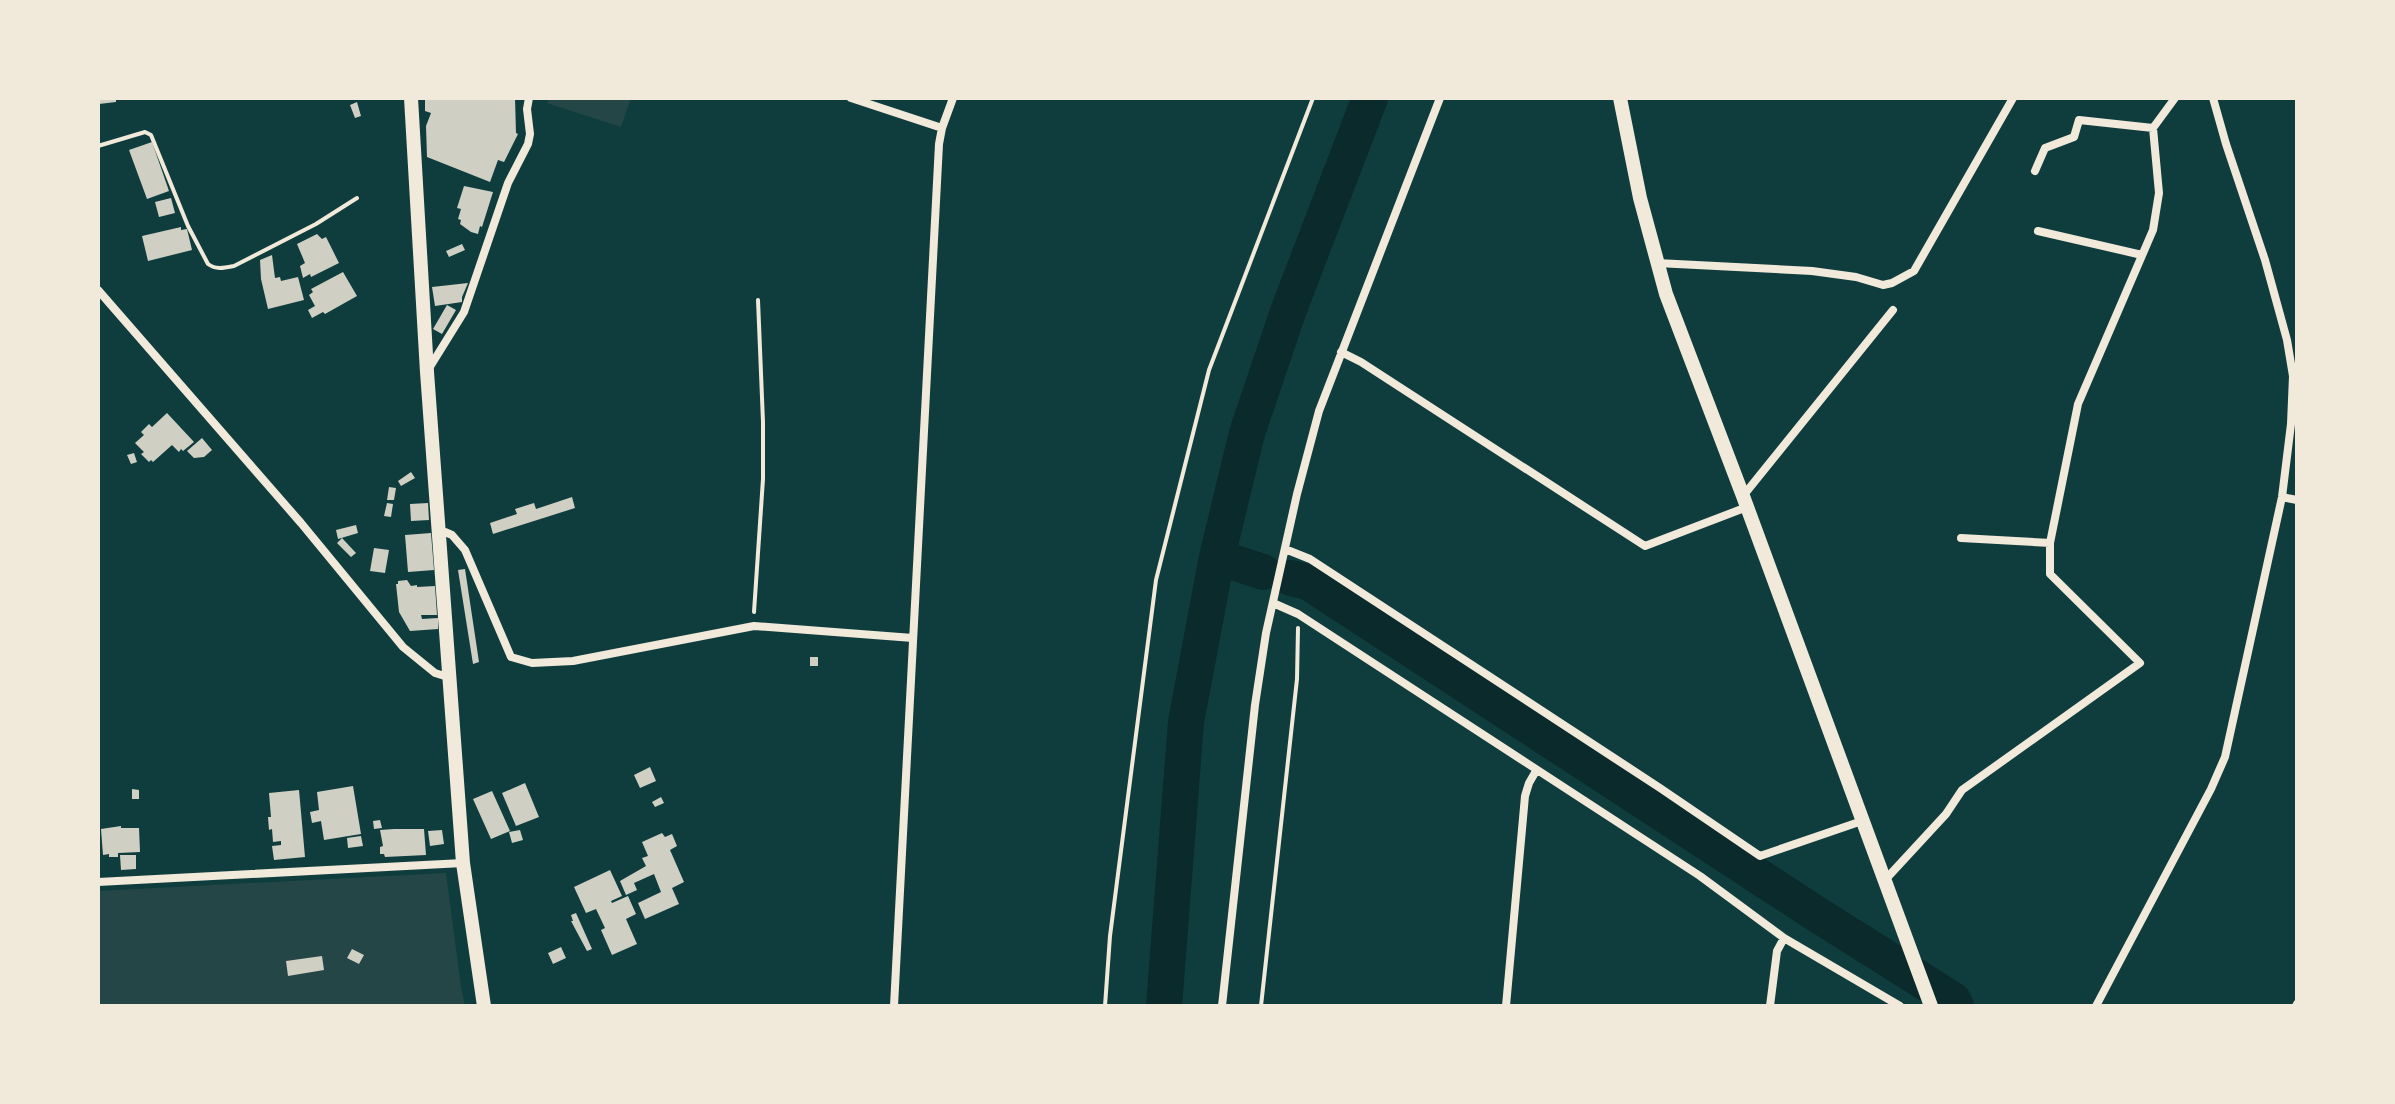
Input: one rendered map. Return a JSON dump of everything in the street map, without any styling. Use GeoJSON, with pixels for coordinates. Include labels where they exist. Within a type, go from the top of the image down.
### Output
{"type":"FeatureCollection","features":[{"type":"Feature","properties":{"kind":"street"},"geometry":{"type":"LineString","coordinates":[[411,98],[448,677],[463,863],[484,1006]]}},
{"type":"Feature","properties":{"kind":"street"},"geometry":{"type":"LineString","coordinates":[[427,372],[464,312],[508,183],[528,144],[529,98]]}},
{"type":"Feature","properties":{"kind":"street"},"geometry":{"type":"LineString","coordinates":[[851,98],[942,128]]}},
{"type":"Feature","properties":{"kind":"street"},"geometry":{"type":"LineString","coordinates":[[894,1006],[938,176],[942,128],[953,98]]}},
{"type":"Feature","properties":{"kind":"street"},"geometry":{"type":"LineString","coordinates":[[1222,1006],[1255,705],[1266,633],[1297,494],[1319,411],[1440,98]]}},
{"type":"Feature","properties":{"kind":"street"},"geometry":{"type":"LineString","coordinates":[[1620,98],[1640,198],[1666,294],[1929,1001]]}},
{"type":"Feature","properties":{"kind":"street"},"geometry":{"type":"LineString","coordinates":[[1657,263],[1812,271],[1856,277],[1883,285],[1892,283],[1914,271],[2013,98]]}},
{"type":"Feature","properties":{"kind":"street"},"geometry":{"type":"LineString","coordinates":[[1885,880],[1946,814],[1962,790],[2140,663],[2050,574],[2050,543],[2078,404],[2153,230],[2159,193],[2153,128],[2175,98]]}},
{"type":"Feature","properties":{"kind":"street"},"geometry":{"type":"LineString","coordinates":[[2096,1006],[2225,757],[2282,497],[2293,376],[2287,340],[2213,98]]}},
{"type":"Feature","properties":{"kind":"street"},"geometry":{"type":"LineString","coordinates":[[2035,171],[2045,148],[2074,137],[2079,120],[2153,128]]}},
{"type":"Feature","properties":{"kind":"street"},"geometry":{"type":"LineString","coordinates":[[2038,231],[2142,255]]}},
{"type":"Feature","properties":{"kind":"street"},"geometry":{"type":"LineString","coordinates":[[98,290],[311,534],[403,647],[435,673],[448,677]]}},
{"type":"Feature","properties":{"kind":"street"},"geometry":{"type":"LineString","coordinates":[[1341,352],[1645,546],[1745,502],[1893,310]]}},
{"type":"Feature","properties":{"kind":"street"},"geometry":{"type":"LineString","coordinates":[[2282,497],[2297,500]]}},
{"type":"Feature","properties":{"kind":"street"},"geometry":{"type":"LineString","coordinates":[[439,533],[452,535],[465,550],[511,657],[532,663],[573,661],[754,626],[913,638]]}},
{"type":"Feature","properties":{"kind":"street"},"geometry":{"type":"LineString","coordinates":[[1961,538],[2050,543]]}},
{"type":"Feature","properties":{"kind":"street"},"geometry":{"type":"LineString","coordinates":[[1285,549],[1310,559],[1760,856],[1862,821]]}},
{"type":"Feature","properties":{"kind":"street"},"geometry":{"type":"LineString","coordinates":[[1273,603],[1298,614],[1449,711],[1700,876],[1784,938],[1900,1006]]}},
{"type":"Feature","properties":{"kind":"street"},"geometry":{"type":"LineString","coordinates":[[1506,1006],[1525,796],[1536,771]]}},
{"type":"Feature","properties":{"kind":"street"},"geometry":{"type":"LineString","coordinates":[[98,882],[463,863]]}},
{"type":"Feature","properties":{"kind":"street"},"geometry":{"type":"LineString","coordinates":[[1770,1006],[1777,951],[1784,938]]}},
{"type":"Feature","properties":{"kind":"path"},"geometry":{"type":"LineString","coordinates":[[1105,1006],[1114,906],[1156,580],[1209,370],[1313,98]]}},
{"type":"Feature","properties":{"kind":"path"},"geometry":{"type":"LineString","coordinates":[[98,146],[145,132],[151,135],[188,226],[213,268],[234,266],[316,224],[357,198]]}},
{"type":"Feature","properties":{"kind":"path"},"geometry":{"type":"LineString","coordinates":[[754,626],[763,479],[758,300]]}},
{"type":"Feature","properties":{"kind":"path"},"geometry":{"type":"LineString","coordinates":[[1261,1006],[1297,679],[1298,614]]}},
{"type":"Feature","properties":{"kind":"shaded area"},"geometry":{"type":"Polygon","coordinates":[[[549,98],[631,98],[621,127],[547,103],[549,98]]]}},
{"type":"Feature","properties":{"kind":"shaded area"},"geometry":{"type":"Polygon","coordinates":[[[446,873],[465,1006],[98,1006],[98,891],[446,873]]]}},
{"type":"Feature","properties":{"kind":"building"},"geometry":{"type":"Polygon","coordinates":[[[98,98],[116,98],[116,102],[99,104],[98,98]]]}},
{"type":"Feature","properties":{"kind":"building"},"geometry":{"type":"Polygon","coordinates":[[[425,98],[515,98],[518,134],[504,162],[498,160],[490,182],[427,157],[426,126],[431,113],[425,111],[425,98]]]}},
{"type":"Feature","properties":{"kind":"building"},"geometry":{"type":"Polygon","coordinates":[[[357,102],[361,116],[355,118],[350,105],[357,102]]]}},
{"type":"Feature","properties":{"kind":"building"},"geometry":{"type":"Polygon","coordinates":[[[152,142],[169,191],[147,199],[129,150],[152,142]]]}},
{"type":"Feature","properties":{"kind":"building"},"geometry":{"type":"Polygon","coordinates":[[[464,186],[493,192],[478,234],[460,224],[461,220],[458,219],[461,209],[457,208],[464,186]]]}},
{"type":"Feature","properties":{"kind":"building"},"geometry":{"type":"Polygon","coordinates":[[[171,198],[175,213],[159,217],[155,202],[171,198]]]}},
{"type":"Feature","properties":{"kind":"building"},"geometry":{"type":"Polygon","coordinates":[[[181,227],[181,230],[187,229],[192,250],[148,261],[142,236],[181,227]]]}},
{"type":"Feature","properties":{"kind":"building"},"geometry":{"type":"Polygon","coordinates":[[[317,234],[322,239],[326,237],[339,263],[303,278],[300,266],[305,263],[297,244],[317,234]]]}},
{"type":"Feature","properties":{"kind":"building"},"geometry":{"type":"Polygon","coordinates":[[[462,244],[465,250],[449,257],[446,251],[462,244]]]}},
{"type":"Feature","properties":{"kind":"building"},"geometry":{"type":"Polygon","coordinates":[[[272,255],[275,278],[280,277],[281,281],[298,277],[304,300],[268,309],[260,260],[272,255]]]}},
{"type":"Feature","properties":{"kind":"building"},"geometry":{"type":"Polygon","coordinates":[[[343,272],[357,296],[312,318],[308,310],[315,306],[309,295],[313,292],[311,289],[343,272]]]}},
{"type":"Feature","properties":{"kind":"building"},"geometry":{"type":"Polygon","coordinates":[[[468,283],[462,302],[435,306],[432,287],[468,283]]]}},
{"type":"Feature","properties":{"kind":"building"},"geometry":{"type":"Polygon","coordinates":[[[447,305],[456,310],[442,334],[433,329],[447,305]]]}},
{"type":"Feature","properties":{"kind":"building"},"geometry":{"type":"Polygon","coordinates":[[[167,413],[194,442],[179,452],[172,445],[149,462],[135,443],[144,435],[141,432],[149,424],[152,427],[167,413]]]}},
{"type":"Feature","properties":{"kind":"building"},"geometry":{"type":"Polygon","coordinates":[[[202,438],[212,450],[204,457],[194,458],[187,451],[202,438]]]}},
{"type":"Feature","properties":{"kind":"building"},"geometry":{"type":"Polygon","coordinates":[[[134,453],[137,462],[131,464],[127,455],[134,453]]]}},
{"type":"Feature","properties":{"kind":"building"},"geometry":{"type":"Polygon","coordinates":[[[411,472],[415,478],[401,486],[398,481],[411,472]]]}},
{"type":"Feature","properties":{"kind":"building"},"geometry":{"type":"Polygon","coordinates":[[[389,487],[396,488],[394,500],[387,500],[389,487]]]}},
{"type":"Feature","properties":{"kind":"building"},"geometry":{"type":"Polygon","coordinates":[[[572,497],[575,508],[493,534],[490,523],[517,514],[515,509],[534,503],[536,509],[572,497]]]}},
{"type":"Feature","properties":{"kind":"building"},"geometry":{"type":"Polygon","coordinates":[[[387,503],[393,504],[391,517],[384,516],[387,503]]]}},
{"type":"Feature","properties":{"kind":"building"},"geometry":{"type":"Polygon","coordinates":[[[428,503],[429,520],[411,521],[410,504],[428,503]]]}},
{"type":"Feature","properties":{"kind":"building"},"geometry":{"type":"Polygon","coordinates":[[[356,525],[358,533],[338,539],[336,530],[356,525]]]}},
{"type":"Feature","properties":{"kind":"building"},"geometry":{"type":"Polygon","coordinates":[[[431,533],[434,570],[408,572],[405,535],[431,533]]]}},
{"type":"Feature","properties":{"kind":"building"},"geometry":{"type":"Polygon","coordinates":[[[342,538],[356,553],[351,557],[337,543],[342,538]]]}},
{"type":"Feature","properties":{"kind":"building"},"geometry":{"type":"Polygon","coordinates":[[[374,548],[389,550],[385,573],[370,571],[374,548]]]}},
{"type":"Feature","properties":{"kind":"building"},"geometry":{"type":"Polygon","coordinates":[[[465,569],[479,662],[473,664],[458,570],[465,569]]]}},
{"type":"Feature","properties":{"kind":"building"},"geometry":{"type":"Polygon","coordinates":[[[407,580],[411,586],[435,586],[437,615],[421,615],[422,619],[438,618],[438,629],[410,631],[399,612],[396,584],[407,580]]]}},
{"type":"Feature","properties":{"kind":"building"},"geometry":{"type":"Polygon","coordinates":[[[810,657],[818,657],[818,666],[810,666],[810,657]]]}},
{"type":"Feature","properties":{"kind":"building"},"geometry":{"type":"Polygon","coordinates":[[[650,767],[656,781],[640,788],[634,775],[650,767]]]}},
{"type":"Feature","properties":{"kind":"building"},"geometry":{"type":"Polygon","coordinates":[[[525,783],[539,817],[516,826],[502,793],[525,783]]]}},
{"type":"Feature","properties":{"kind":"building"},"geometry":{"type":"Polygon","coordinates":[[[353,786],[361,834],[324,840],[321,821],[312,823],[310,812],[319,810],[317,792],[353,786]]]}},
{"type":"Feature","properties":{"kind":"building"},"geometry":{"type":"Polygon","coordinates":[[[132,789],[139,790],[139,799],[132,799],[132,789]]]}},
{"type":"Feature","properties":{"kind":"building"},"geometry":{"type":"Polygon","coordinates":[[[299,790],[305,857],[274,860],[272,846],[281,845],[281,841],[273,842],[272,829],[269,830],[269,793],[299,790]]]}},
{"type":"Feature","properties":{"kind":"building"},"geometry":{"type":"Polygon","coordinates":[[[492,791],[510,831],[491,839],[473,799],[492,791]]]}},
{"type":"Feature","properties":{"kind":"building"},"geometry":{"type":"Polygon","coordinates":[[[661,797],[664,803],[655,807],[652,802],[661,797]]]}},
{"type":"Feature","properties":{"kind":"building"},"geometry":{"type":"Polygon","coordinates":[[[380,820],[382,828],[374,829],[373,821],[380,820]]]}},
{"type":"Feature","properties":{"kind":"building"},"geometry":{"type":"Polygon","coordinates":[[[121,826],[139,828],[140,852],[118,853],[118,857],[103,855],[101,829],[121,826]]]}},
{"type":"Feature","properties":{"kind":"building"},"geometry":{"type":"Polygon","coordinates":[[[424,829],[426,855],[385,857],[380,854],[380,847],[383,846],[380,830],[424,829]]]}},
{"type":"Feature","properties":{"kind":"building"},"geometry":{"type":"Polygon","coordinates":[[[442,830],[444,844],[430,846],[428,831],[442,830]]]}},
{"type":"Feature","properties":{"kind":"building"},"geometry":{"type":"Polygon","coordinates":[[[520,830],[523,840],[512,843],[509,832],[520,830]]]}},
{"type":"Feature","properties":{"kind":"building"},"geometry":{"type":"Polygon","coordinates":[[[662,833],[665,837],[672,834],[677,846],[670,850],[684,882],[672,888],[679,904],[645,919],[638,903],[661,892],[654,874],[634,883],[637,890],[626,895],[620,881],[646,866],[642,858],[648,856],[642,842],[662,833]]]}},
{"type":"Feature","properties":{"kind":"building"},"geometry":{"type":"Polygon","coordinates":[[[361,836],[363,846],[348,848],[347,838],[361,836]]]}},
{"type":"Feature","properties":{"kind":"building"},"geometry":{"type":"Polygon","coordinates":[[[120,855],[136,855],[136,869],[121,870],[120,855]]]}},
{"type":"Feature","properties":{"kind":"building"},"geometry":{"type":"Polygon","coordinates":[[[610,870],[622,896],[611,901],[628,896],[636,914],[626,919],[637,944],[612,955],[596,909],[586,913],[574,887],[610,870]]]}},
{"type":"Feature","properties":{"kind":"building"},"geometry":{"type":"Polygon","coordinates":[[[576,913],[592,949],[587,951],[571,921],[571,915],[576,913]]]}},
{"type":"Feature","properties":{"kind":"building"},"geometry":{"type":"Polygon","coordinates":[[[561,947],[566,958],[553,964],[548,953],[561,947]]]}},
{"type":"Feature","properties":{"kind":"building"},"geometry":{"type":"Polygon","coordinates":[[[352,949],[364,955],[359,964],[347,958],[352,949]]]}},
{"type":"Feature","properties":{"kind":"building"},"geometry":{"type":"Polygon","coordinates":[[[322,956],[324,970],[288,976],[286,961],[322,956]]]}},
{"type":"Feature","properties":{"kind":"waterway"},"geometry":{"type":"LineString","coordinates":[[1164,1006],[1186,722],[1217,557],[1247,433],[1289,309],[1370,98]]}},
{"type":"Feature","properties":{"kind":"waterway"},"geometry":{"type":"LineString","coordinates":[[1217,557],[1263,572]]}},
{"type":"Feature","properties":{"kind":"waterway"},"geometry":{"type":"LineString","coordinates":[[1291,578],[1308,582],[1953,1000],[1956,1006]]}}]}
